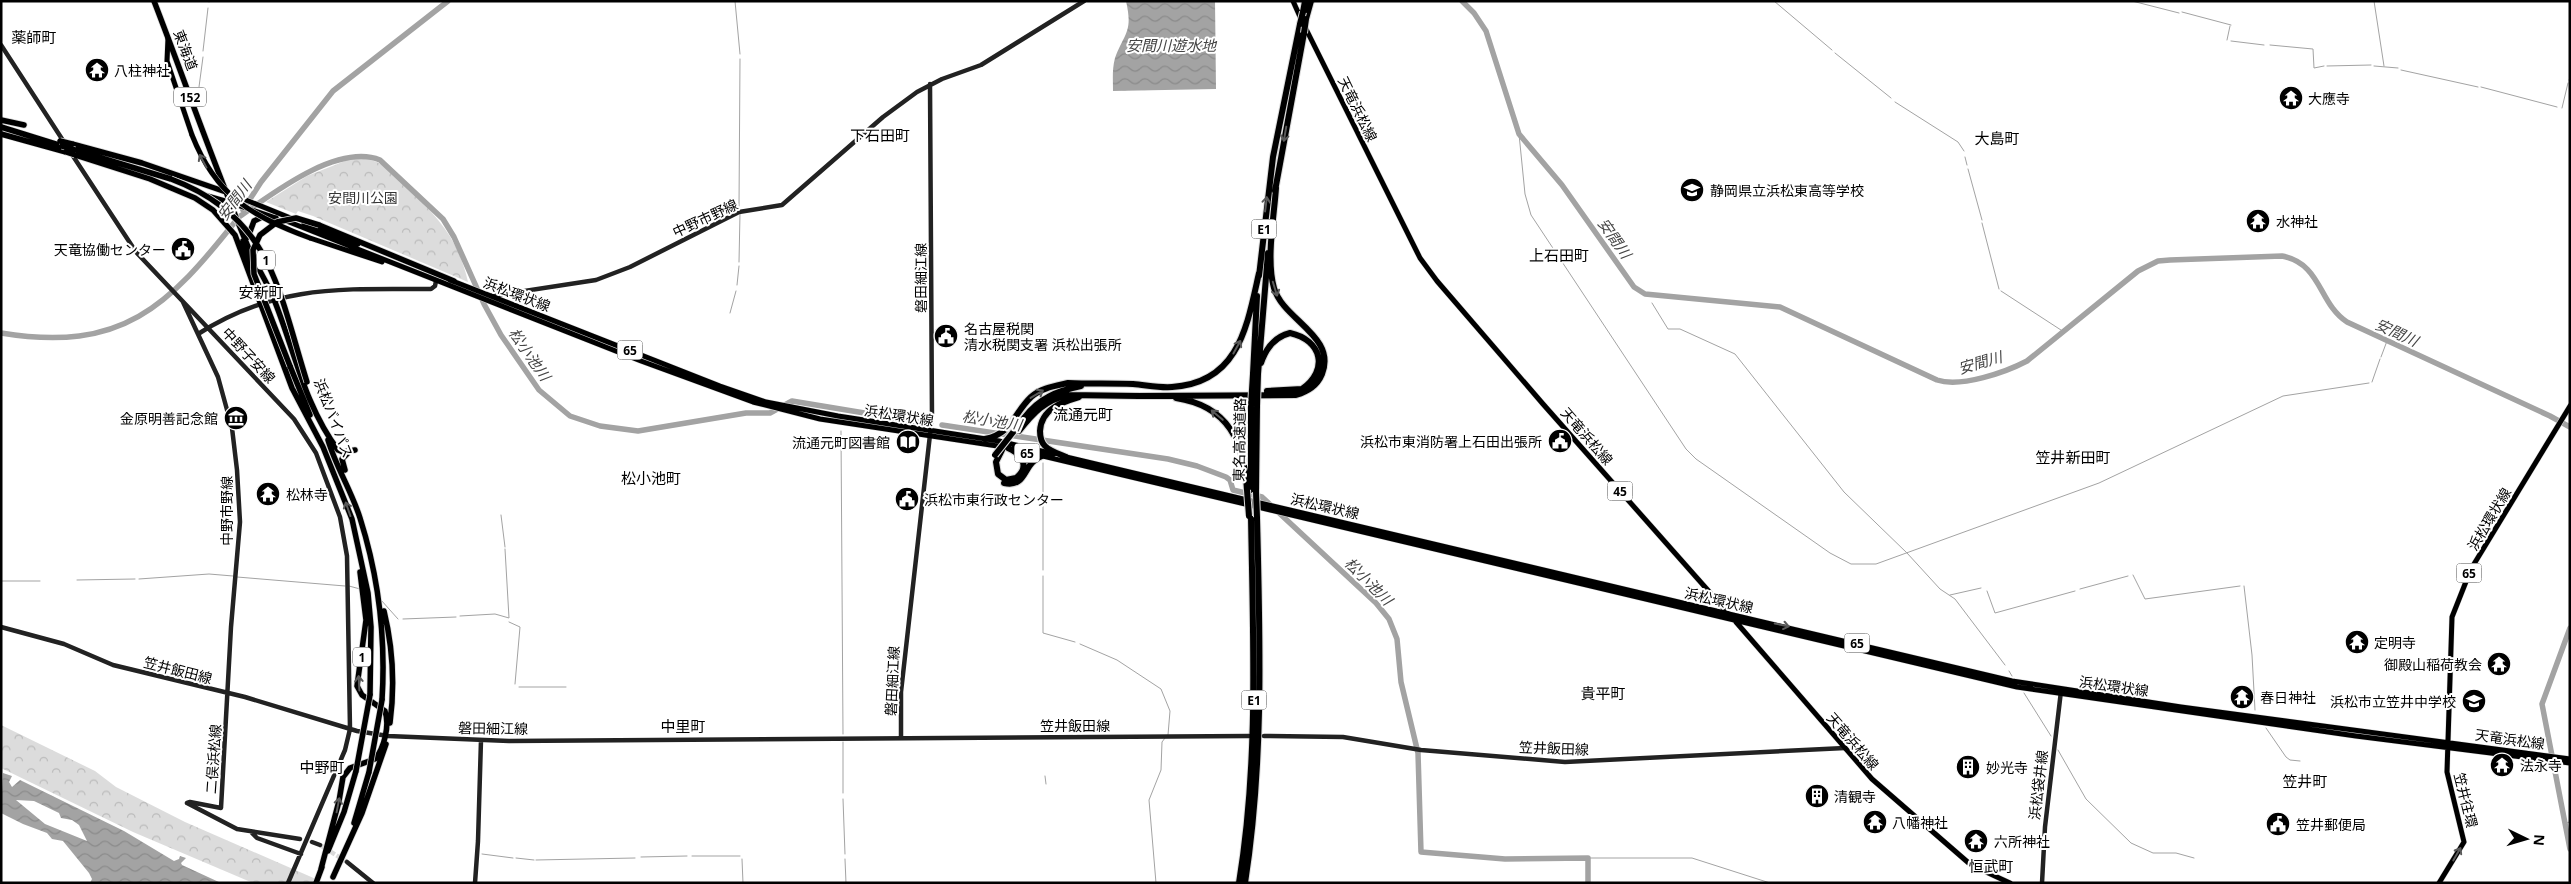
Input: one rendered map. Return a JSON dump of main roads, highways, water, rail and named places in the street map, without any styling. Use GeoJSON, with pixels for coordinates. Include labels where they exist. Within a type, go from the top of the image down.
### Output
{"type":"FeatureCollection","features":[{"type":"Feature","properties":{"kind":"highway","name":"東海道"},"geometry":{"type":"LineString","coordinates":[[154,1],[226,192]]}},
{"type":"Feature","properties":{"kind":"highway","name":"東名高速道路"},"geometry":{"type":"LineString","coordinates":[[1245,883],[1254,809],[1259,722],[1251,491],[1256,374],[1276,188],[1290,86],[1305,1]]}},
{"type":"Feature","properties":{"kind":"highway","name":"東名高速道路"},"geometry":{"type":"LineString","coordinates":[[1292,74],[1311,1]]}},
{"type":"Feature","properties":{"kind":"highway","name":"東名高速道路"},"geometry":{"type":"LineString","coordinates":[[1256,374],[1259,273],[1273,157],[1290,86]]}},
{"type":"Feature","properties":{"kind":"highway"},"geometry":{"type":"LineString","coordinates":[[1,120],[24,125]]}},
{"type":"Feature","properties":{"kind":"highway","name":"1"},"geometry":{"type":"LineString","coordinates":[[1,126],[61,144],[74,150],[203,183],[226,192],[240,228],[259,303]]}},
{"type":"Feature","properties":{"kind":"highway","name":"浜松バイパス"},"geometry":{"type":"LineString","coordinates":[[1,134],[66,152],[74,150],[171,179],[216,200],[230,211],[254,239],[276,285],[307,382],[361,520],[379,593],[384,666],[382,700],[369,772],[356,817],[332,880]]}},
{"type":"Feature","properties":{"kind":"highway","name":"1"},"geometry":{"type":"LineString","coordinates":[[1,138],[54,149]]}},
{"type":"Feature","properties":{"kind":"highway","name":"浜松バイパス"},"geometry":{"type":"LineString","coordinates":[[74,150],[196,198],[224,221],[235,235],[292,388],[323,448],[344,496],[357,543],[360,564]]}},
{"type":"Feature","properties":{"kind":"highway"},"geometry":{"type":"LineString","coordinates":[[203,183],[215,184],[220,175]]}},
{"type":"Feature","properties":{"kind":"highway","name":"1"},"geometry":{"type":"LineString","coordinates":[[150,179],[231,204]]}},
{"type":"Feature","properties":{"kind":"highway"},"geometry":{"type":"LineString","coordinates":[[1016,431],[1030,416],[1050,400],[1068,395],[1296,394],[1312,388],[1321,377],[1325,360],[1320,342],[1279,302],[1274,288],[1272,259],[1276,188]]}},
{"type":"Feature","properties":{"kind":"highway","name":"1"},"geometry":{"type":"LineString","coordinates":[[255,259],[248,236],[250,228],[257,219],[276,218]]}},
{"type":"Feature","properties":{"kind":"highway"},"geometry":{"type":"LineString","coordinates":[[323,448],[252,264],[255,243],[271,224],[285,219],[305,220],[434,271],[454,281]]}},
{"type":"Feature","properties":{"kind":"highway","name":"1"},"geometry":{"type":"LineString","coordinates":[[240,228],[274,299],[303,384],[326,434]]}},
{"type":"Feature","properties":{"kind":"highway"},"geometry":{"type":"LineString","coordinates":[[985,439],[1006,430],[1028,401],[1041,391],[1068,383],[1134,384],[1157,387],[1182,386],[1206,378],[1230,359],[1244,333],[1259,273]]}},
{"type":"Feature","properties":{"kind":"highway"},"geometry":{"type":"LineString","coordinates":[[1134,384],[1175,390],[1272,391],[1302,388],[1310,383],[1319,367],[1315,346],[1300,335],[1290,333],[1281,335],[1269,346],[1256,374]]}},
{"type":"Feature","properties":{"kind":"highway"},"geometry":{"type":"LineString","coordinates":[[1042,456],[1030,463],[1020,480],[1010,484],[1001,482],[994,475],[992,467],[996,459],[1040,401],[1065,389],[1089,384]]}},
{"type":"Feature","properties":{"kind":"highway"},"geometry":{"type":"LineString","coordinates":[[1066,457],[1047,447],[1040,436],[1042,423],[1050,409],[1067,400],[1085,396]]}},
{"type":"Feature","properties":{"kind":"highway"},"geometry":{"type":"LineString","coordinates":[[1135,396],[1189,400],[1212,410],[1230,427],[1251,491]]}},
{"type":"Feature","properties":{"kind":"highway"},"geometry":{"type":"LineString","coordinates":[[326,434],[340,452],[355,450],[344,455],[343,462],[357,500],[361,520]]}},
{"type":"Feature","properties":{"kind":"highway"},"geometry":{"type":"LineString","coordinates":[[996,459],[997,470],[1000,476],[1010,480],[1020,475],[1024,465],[1021,455],[1008,448]]}},
{"type":"Feature","properties":{"kind":"highway","name":"東名高速道路"},"geometry":{"type":"LineString","coordinates":[[1239,883],[1249,808],[1254,722],[1252,516]]}},
{"type":"Feature","properties":{"kind":"highway","name":"1"},"geometry":{"type":"LineString","coordinates":[[316,883],[344,812],[356,771],[370,695],[371,627],[368,593],[360,564]]}},
{"type":"Feature","properties":{"kind":"highway","name":"1"},"geometry":{"type":"LineString","coordinates":[[321,869],[343,777],[350,768],[374,759],[386,736],[387,718],[385,712],[362,695],[357,686],[366,620],[360,564]]}},
{"type":"Feature","properties":{"kind":"highway","name":"1"},"geometry":{"type":"LineString","coordinates":[[332,880],[364,808],[386,736],[393,680],[389,636],[379,593]]}},
{"type":"Feature","properties":{"kind":"main road"},"geometry":{"type":"LineString","coordinates":[[930,84],[982,65],[1084,1]]}},
{"type":"Feature","properties":{"kind":"main road","name":"天竜浜松線"},"geometry":{"type":"LineString","coordinates":[[1293,1],[1420,258],[1437,281],[1872,779],[1966,860],[1989,875],[2010,883]]}},
{"type":"Feature","properties":{"kind":"main road","name":"65"},"geometry":{"type":"LineString","coordinates":[[168,38],[167,60],[192,135],[206,167],[219,185],[237,202],[266,221],[370,259],[404,268]]}},
{"type":"Feature","properties":{"kind":"main road","name":"中野子安線"},"geometry":{"type":"LineString","coordinates":[[1,45],[103,205],[136,252],[294,419],[316,453],[340,517],[346,556],[350,729]]}},
{"type":"Feature","properties":{"kind":"main road","name":"中野市野線"},"geometry":{"type":"LineString","coordinates":[[486,300],[491,296],[596,280],[637,263],[739,212],[782,205],[883,117],[930,84]]}},
{"type":"Feature","properties":{"kind":"main road","name":"磐田細江線"},"geometry":{"type":"LineString","coordinates":[[350,729],[386,736],[481,740],[901,738],[901,692],[931,433],[930,84]]}},
{"type":"Feature","properties":{"kind":"main road","name":"浜松環状線"},"geometry":{"type":"LineString","coordinates":[[226,192],[276,218],[436,281],[480,295],[491,296],[777,408],[788,407],[1008,448],[1874,646],[2061,692]]}},
{"type":"Feature","properties":{"kind":"main road","name":"浜松環状線"},"geometry":{"type":"LineString","coordinates":[[231,204],[260,209],[454,281],[473,289],[486,300],[640,361],[777,408],[820,419],[985,439],[1066,457],[1264,504],[1280,512],[1984,680],[2447,744],[2454,608],[2471,570],[2570,406]]}},
{"type":"Feature","properties":{"kind":"main road"},"geometry":{"type":"LineString","coordinates":[[198,334],[259,303],[274,299],[303,293],[329,291],[434,288],[436,281]]}},
{"type":"Feature","properties":{"kind":"main road","name":"中野市野線"},"geometry":{"type":"LineString","coordinates":[[180,297],[214,366],[226,404],[237,464],[240,522],[231,626],[228,694]]}},
{"type":"Feature","properties":{"kind":"main road"},"geometry":{"type":"LineString","coordinates":[[1706,609],[1713,604],[1714,597]]}},
{"type":"Feature","properties":{"kind":"main road","name":"笠井飯田線"},"geometry":{"type":"LineString","coordinates":[[1,627],[64,644],[113,665],[270,704],[350,729]]}},
{"type":"Feature","properties":{"kind":"main road","name":"浜松袋井線"},"geometry":{"type":"LineString","coordinates":[[2042,883],[2049,788],[2061,692]]}},
{"type":"Feature","properties":{"kind":"main road","name":"二俣浜松線"},"geometry":{"type":"LineString","coordinates":[[228,694],[221,808],[187,803],[237,829],[252,833],[300,839]]}},
{"type":"Feature","properties":{"kind":"main road"},"geometry":{"type":"LineString","coordinates":[[288,883],[345,750],[350,729]]}},
{"type":"Feature","properties":{"kind":"main road","name":"笠井飯田線"},"geometry":{"type":"LineString","coordinates":[[901,738],[1249,736]]}},
{"type":"Feature","properties":{"kind":"main road","name":"笠井飯田線"},"geometry":{"type":"LineString","coordinates":[[1264,736],[1343,737],[1418,749],[1565,762],[1846,748]]}},
{"type":"Feature","properties":{"kind":"main road"},"geometry":{"type":"LineString","coordinates":[[475,883],[481,740]]}},
{"type":"Feature","properties":{"kind":"main road","name":"天竜浜松線"},"geometry":{"type":"LineString","coordinates":[[2447,744],[2570,763]]}},
{"type":"Feature","properties":{"kind":"main road","name":"笠井往環"},"geometry":{"type":"LineString","coordinates":[[2439,883],[2464,842],[2447,772],[2447,744]]}},
{"type":"Feature","properties":{"kind":"main road","name":"天竜浜松線"},"geometry":{"type":"LineString","coordinates":[[2558,760],[2570,759]]}},
{"type":"Feature","properties":{"kind":"main road","name":"二俣浜松線"},"geometry":{"type":"LineString","coordinates":[[252,833],[257,838],[301,854]]}},
{"type":"Feature","properties":{"kind":"main road"},"geometry":{"type":"LineString","coordinates":[[312,842],[320,845]]}},
{"type":"Feature","properties":{"kind":"main road"},"geometry":{"type":"LineString","coordinates":[[347,862],[373,883]]}},
{"type":"Feature","properties":{"kind":"water","name":"安間川遊水地"},"geometry":{"type":"Polygon","coordinates":[[[1126,1],[1215,1],[1216,89],[1113,91],[1115,58],[1128,26],[1129,19],[1126,1]]]}},
{"type":"Feature","properties":{"kind":"water"},"geometry":{"type":"Polygon","coordinates":[[[3,773],[12,776],[9,782],[12,787],[20,780],[124,831],[174,861],[179,859],[180,856],[186,858],[181,863],[182,865],[221,883],[90,883],[92,879],[89,873],[63,841],[52,839],[47,833],[1,813],[3,773]],[[16,800],[45,824],[87,841],[79,825],[72,820],[61,818],[59,813],[34,801],[16,800]]]}},
{"type":"Feature","properties":{"kind":"waterway","name":"安間川"},"geometry":{"type":"LineString","coordinates":[[243,210],[261,182],[333,91],[448,1]]}},
{"type":"Feature","properties":{"kind":"waterway"},"geometry":{"type":"LineString","coordinates":[[735,1],[740,54]]}},
{"type":"Feature","properties":{"kind":"waterway","name":"安間川"},"geometry":{"type":"LineString","coordinates":[[1462,1],[1474,13],[1486,31],[1519,134],[1562,185],[1634,287],[1645,294],[1780,307],[1937,380],[1958,382],[1983,378],[2027,361],[2138,271],[2158,261],[2282,256],[2295,260],[2305,267],[2330,305],[2347,322],[2570,427]]}},
{"type":"Feature","properties":{"kind":"waterway"},"geometry":{"type":"LineString","coordinates":[[1774,1],[1832,50]]}},
{"type":"Feature","properties":{"kind":"waterway"},"geometry":{"type":"LineString","coordinates":[[2132,1],[2179,13]]}},
{"type":"Feature","properties":{"kind":"waterway"},"geometry":{"type":"LineString","coordinates":[[2374,1],[2384,66]]}},
{"type":"Feature","properties":{"kind":"waterway"},"geometry":{"type":"LineString","coordinates":[[203,51],[208,8]]}},
{"type":"Feature","properties":{"kind":"waterway"},"geometry":{"type":"LineString","coordinates":[[2182,12],[2231,25]]}},
{"type":"Feature","properties":{"kind":"waterway"},"geometry":{"type":"LineString","coordinates":[[2227,40],[2230,26]]}},
{"type":"Feature","properties":{"kind":"waterway"},"geometry":{"type":"LineString","coordinates":[[2231,41],[2264,45]]}},
{"type":"Feature","properties":{"kind":"waterway"},"geometry":{"type":"LineString","coordinates":[[2270,45],[2313,49],[2314,68],[2324,66]]}},
{"type":"Feature","properties":{"kind":"waterway"},"geometry":{"type":"LineString","coordinates":[[1835,53],[1891,98]]}},
{"type":"Feature","properties":{"kind":"waterway"},"geometry":{"type":"LineString","coordinates":[[199,87],[203,57]]}},
{"type":"Feature","properties":{"kind":"waterway"},"geometry":{"type":"LineString","coordinates":[[739,208],[740,59]]}},
{"type":"Feature","properties":{"kind":"waterway"},"geometry":{"type":"LineString","coordinates":[[2327,66],[2371,65]]}},
{"type":"Feature","properties":{"kind":"waterway"},"geometry":{"type":"LineString","coordinates":[[2374,66],[2398,68]]}},
{"type":"Feature","properties":{"kind":"waterway"},"geometry":{"type":"LineString","coordinates":[[2401,70],[2478,87]]}},
{"type":"Feature","properties":{"kind":"waterway"},"geometry":{"type":"LineString","coordinates":[[2562,108],[2568,83]]}},
{"type":"Feature","properties":{"kind":"waterway"},"geometry":{"type":"LineString","coordinates":[[2481,87],[2557,107]]}},
{"type":"Feature","properties":{"kind":"waterway"},"geometry":{"type":"LineString","coordinates":[[1895,102],[1958,142],[1964,151]]}},
{"type":"Feature","properties":{"kind":"waterway"},"geometry":{"type":"LineString","coordinates":[[1519,134],[1525,194],[1531,215],[1686,449],[1696,459],[1830,553],[1851,564],[1876,564],[2099,483],[2283,396],[2369,383]]}},
{"type":"Feature","properties":{"kind":"waterway","name":"松小池川"},"geometry":{"type":"LineString","coordinates":[[239,217],[287,184],[326,164],[345,158],[363,157],[380,160],[443,219],[454,237],[484,304],[501,335],[539,390],[570,416],[600,426],[638,431],[746,413],[770,413],[792,401],[925,423]]}},
{"type":"Feature","properties":{"kind":"waterway"},"geometry":{"type":"LineString","coordinates":[[1965,157],[1967,165]]}},
{"type":"Feature","properties":{"kind":"waterway"},"geometry":{"type":"LineString","coordinates":[[1968,169],[1982,220]]}},
{"type":"Feature","properties":{"kind":"waterway"},"geometry":{"type":"LineString","coordinates":[[739,262],[740,214]]}},
{"type":"Feature","properties":{"kind":"waterway","name":"安間川"},"geometry":{"type":"LineString","coordinates":[[1,333],[43,337],[79,336],[111,329],[139,316],[164,299],[188,276],[238,218]]}},
{"type":"Feature","properties":{"kind":"waterway"},"geometry":{"type":"LineString","coordinates":[[1982,223],[1999,289]]}},
{"type":"Feature","properties":{"kind":"waterway"},"geometry":{"type":"LineString","coordinates":[[737,285],[739,266]]}},
{"type":"Feature","properties":{"kind":"waterway"},"geometry":{"type":"LineString","coordinates":[[730,313],[736,291]]}},
{"type":"Feature","properties":{"kind":"waterway"},"geometry":{"type":"LineString","coordinates":[[2001,291],[2064,332]]}},
{"type":"Feature","properties":{"kind":"waterway"},"geometry":{"type":"LineString","coordinates":[[1652,303],[1668,329],[1680,329],[1735,354],[1844,492],[1907,553],[1940,589],[1955,599],[2005,665]]}},
{"type":"Feature","properties":{"kind":"waterway"},"geometry":{"type":"LineString","coordinates":[[2381,357],[2387,341]]}},
{"type":"Feature","properties":{"kind":"waterway"},"geometry":{"type":"LineString","coordinates":[[2372,382],[2380,359]]}},
{"type":"Feature","properties":{"kind":"waterway","name":"松小池川"},"geometry":{"type":"LineString","coordinates":[[942,425],[1168,459],[1197,466],[1226,477],[1230,480],[1233,490],[1262,497],[1376,603],[1389,619],[1397,639],[1401,682],[1418,753],[1421,852],[1505,859],[1588,858],[1588,883]]}},
{"type":"Feature","properties":{"kind":"waterway"},"geometry":{"type":"LineString","coordinates":[[841,431],[843,734]]}},
{"type":"Feature","properties":{"kind":"waterway"},"geometry":{"type":"LineString","coordinates":[[1043,463],[1043,570]]}},
{"type":"Feature","properties":{"kind":"waterway"},"geometry":{"type":"LineString","coordinates":[[501,515],[505,547]]}},
{"type":"Feature","properties":{"kind":"waterway"},"geometry":{"type":"LineString","coordinates":[[460,616],[495,614],[509,618],[505,549]]}},
{"type":"Feature","properties":{"kind":"waterway"},"geometry":{"type":"LineString","coordinates":[[139,579],[209,574],[233,576]]}},
{"type":"Feature","properties":{"kind":"waterway"},"geometry":{"type":"LineString","coordinates":[[2133,575],[2145,599],[2240,586]]}},
{"type":"Feature","properties":{"kind":"waterway"},"geometry":{"type":"LineString","coordinates":[[1043,576],[1043,633],[1075,642]]}},
{"type":"Feature","properties":{"kind":"waterway"},"geometry":{"type":"LineString","coordinates":[[2080,589],[2128,576]]}},
{"type":"Feature","properties":{"kind":"waterway"},"geometry":{"type":"LineString","coordinates":[[237,577],[345,586]]}},
{"type":"Feature","properties":{"kind":"waterway"},"geometry":{"type":"LineString","coordinates":[[77,580],[135,579]]}},
{"type":"Feature","properties":{"kind":"waterway"},"geometry":{"type":"LineString","coordinates":[[1,581],[40,581]]}},
{"type":"Feature","properties":{"kind":"waterway"},"geometry":{"type":"LineString","coordinates":[[349,586],[360,589]]}},
{"type":"Feature","properties":{"kind":"waterway"},"geometry":{"type":"LineString","coordinates":[[2244,586],[2252,655],[2255,710]]}},
{"type":"Feature","properties":{"kind":"waterway"},"geometry":{"type":"LineString","coordinates":[[1950,595],[1981,588]]}},
{"type":"Feature","properties":{"kind":"waterway"},"geometry":{"type":"LineString","coordinates":[[1987,591],[1995,613],[2075,591]]}},
{"type":"Feature","properties":{"kind":"waterway"},"geometry":{"type":"LineString","coordinates":[[381,600],[398,619]]}},
{"type":"Feature","properties":{"kind":"waterway"},"geometry":{"type":"LineString","coordinates":[[403,619],[456,617]]}},
{"type":"Feature","properties":{"kind":"waterway"},"geometry":{"type":"LineString","coordinates":[[509,622],[520,627],[515,684]]}},
{"type":"Feature","properties":{"kind":"waterway","name":"安間川"},"geometry":{"type":"LineString","coordinates":[[2570,628],[2542,704],[2570,849]]}},
{"type":"Feature","properties":{"kind":"waterway"},"geometry":{"type":"LineString","coordinates":[[1080,644],[1117,660],[1161,689],[1170,711],[1168,735]]}},
{"type":"Feature","properties":{"kind":"waterway"},"geometry":{"type":"LineString","coordinates":[[2009,671],[2012,676]]}},
{"type":"Feature","properties":{"kind":"waterway"},"geometry":{"type":"LineString","coordinates":[[519,687],[566,687]]}},
{"type":"Feature","properties":{"kind":"waterway"},"geometry":{"type":"LineString","coordinates":[[2024,693],[2051,736]]}},
{"type":"Feature","properties":{"kind":"waterway"},"geometry":{"type":"LineString","coordinates":[[2266,728],[2286,757],[2290,760],[2300,761]]}},
{"type":"Feature","properties":{"kind":"waterway"},"geometry":{"type":"LineString","coordinates":[[1156,883],[1149,800],[1161,770],[1162,742],[1165,738]]}},
{"type":"Feature","properties":{"kind":"waterway"},"geometry":{"type":"LineString","coordinates":[[843,742],[843,793]]}},
{"type":"Feature","properties":{"kind":"waterway"},"geometry":{"type":"LineString","coordinates":[[2058,750],[2086,799],[2131,843],[2153,853],[2176,853],[2194,858]]}},
{"type":"Feature","properties":{"kind":"waterway"},"geometry":{"type":"LineString","coordinates":[[1045,776],[1046,784]]}},
{"type":"Feature","properties":{"kind":"waterway"},"geometry":{"type":"LineString","coordinates":[[843,799],[845,854]]}},
{"type":"Feature","properties":{"kind":"waterway","name":"安間川"},"geometry":{"type":"LineString","coordinates":[[2565,823],[2570,822]]}},
{"type":"Feature","properties":{"kind":"waterway"},"geometry":{"type":"LineString","coordinates":[[482,854],[513,858]]}},
{"type":"Feature","properties":{"kind":"waterway"},"geometry":{"type":"LineString","coordinates":[[641,857],[687,856]]}},
{"type":"Feature","properties":{"kind":"waterway"},"geometry":{"type":"LineString","coordinates":[[692,856],[740,856]]}},
{"type":"Feature","properties":{"kind":"waterway"},"geometry":{"type":"LineString","coordinates":[[516,858],[534,860]]}},
{"type":"Feature","properties":{"kind":"waterway"},"geometry":{"type":"LineString","coordinates":[[536,860],[635,858]]}},
{"type":"Feature","properties":{"kind":"waterway"},"geometry":{"type":"LineString","coordinates":[[1588,858],[1692,858],[1770,883]]}},
{"type":"Feature","properties":{"kind":"waterway"},"geometry":{"type":"LineString","coordinates":[[742,859],[743,883]]}},
{"type":"Feature","properties":{"kind":"waterway"},"geometry":{"type":"LineString","coordinates":[[845,859],[846,883]]}},
{"type":"Feature","properties":{"kind":"tunnel"},"geometry":{"type":"LineString","coordinates":[[320,845],[347,862]]}},
{"type":"Feature","properties":{"kind":"place","name":"八柱神社"},"geometry":{"type":"Point","coordinates":[97,70]}},
{"type":"Feature","properties":{"kind":"place","name":"大應寺"},"geometry":{"type":"Point","coordinates":[2291,98]}},
{"type":"Feature","properties":{"kind":"place","name":"静岡県立浜松東高等学校"},"geometry":{"type":"Point","coordinates":[1692,190]}},
{"type":"Feature","properties":{"kind":"place","name":"水神社"},"geometry":{"type":"Point","coordinates":[2258,221]}},
{"type":"Feature","properties":{"kind":"place","name":"天竜協働センター"},"geometry":{"type":"Point","coordinates":[183,249]}},
{"type":"Feature","properties":{"kind":"place","name":"名古屋税関 清水税関支署 浜松出張所"},"geometry":{"type":"Point","coordinates":[946,336]}},
{"type":"Feature","properties":{"kind":"place","name":"金原明善記念館"},"geometry":{"type":"Point","coordinates":[236,418]}},
{"type":"Feature","properties":{"kind":"place","name":"浜松市東消防署上石田出張所"},"geometry":{"type":"Point","coordinates":[1560,441]}},
{"type":"Feature","properties":{"kind":"place","name":"流通元町図書館"},"geometry":{"type":"Point","coordinates":[908,442]}},
{"type":"Feature","properties":{"kind":"place","name":"松林寺"},"geometry":{"type":"Point","coordinates":[268,494]}},
{"type":"Feature","properties":{"kind":"place","name":"浜松市東行政センター"},"geometry":{"type":"Point","coordinates":[907,499]}},
{"type":"Feature","properties":{"kind":"place","name":"定明寺"},"geometry":{"type":"Point","coordinates":[2357,642]}},
{"type":"Feature","properties":{"kind":"place","name":"御殿山稲荷教会"},"geometry":{"type":"Point","coordinates":[2499,664]}},
{"type":"Feature","properties":{"kind":"place","name":"春日神社"},"geometry":{"type":"Point","coordinates":[2242,697]}},
{"type":"Feature","properties":{"kind":"place","name":"浜松市立笠井中学校"},"geometry":{"type":"Point","coordinates":[2474,701]}},
{"type":"Feature","properties":{"kind":"place","name":"法永寺"},"geometry":{"type":"Point","coordinates":[2502,765]}},
{"type":"Feature","properties":{"kind":"place","name":"妙光寺"},"geometry":{"type":"Point","coordinates":[1968,767]}},
{"type":"Feature","properties":{"kind":"place","name":"清観寺"},"geometry":{"type":"Point","coordinates":[1817,796]}},
{"type":"Feature","properties":{"kind":"place","name":"八幡神社"},"geometry":{"type":"Point","coordinates":[1875,822]}},
{"type":"Feature","properties":{"kind":"place","name":"笠井郵便局"},"geometry":{"type":"Point","coordinates":[2278,824]}},
{"type":"Feature","properties":{"kind":"place","name":"六所神社"},"geometry":{"type":"Point","coordinates":[1976,841]}},
{"type":"Feature","properties":{"kind":"district","name":"薬師町"},"geometry":{"type":"Point","coordinates":[34,37]}},
{"type":"Feature","properties":{"kind":"district","name":"下石田町"},"geometry":{"type":"Point","coordinates":[880,135]}},
{"type":"Feature","properties":{"kind":"district","name":"大島町"},"geometry":{"type":"Point","coordinates":[1997,138]}},
{"type":"Feature","properties":{"kind":"district","name":"上石田町"},"geometry":{"type":"Point","coordinates":[1559,255]}},
{"type":"Feature","properties":{"kind":"district","name":"安新町"},"geometry":{"type":"Point","coordinates":[261,292]}},
{"type":"Feature","properties":{"kind":"district","name":"流通元町"},"geometry":{"type":"Point","coordinates":[1083,414]}},
{"type":"Feature","properties":{"kind":"district","name":"笠井新田町"},"geometry":{"type":"Point","coordinates":[2073,457]}},
{"type":"Feature","properties":{"kind":"district","name":"松小池町"},"geometry":{"type":"Point","coordinates":[651,478]}},
{"type":"Feature","properties":{"kind":"district","name":"貴平町"},"geometry":{"type":"Point","coordinates":[1603,693]}},
{"type":"Feature","properties":{"kind":"district","name":"中里町"},"geometry":{"type":"Point","coordinates":[683,726]}},
{"type":"Feature","properties":{"kind":"district","name":"中野町"},"geometry":{"type":"Point","coordinates":[322,767]}},
{"type":"Feature","properties":{"kind":"district","name":"笠井町"},"geometry":{"type":"Point","coordinates":[2305,781]}},
{"type":"Feature","properties":{"kind":"district","name":"恒武町"},"geometry":{"type":"Point","coordinates":[1991,866]}},
{"type":"Feature","properties":{"kind":"park label","name":"安間川公園"},"geometry":{"type":"Point","coordinates":[363,197]}}]}
